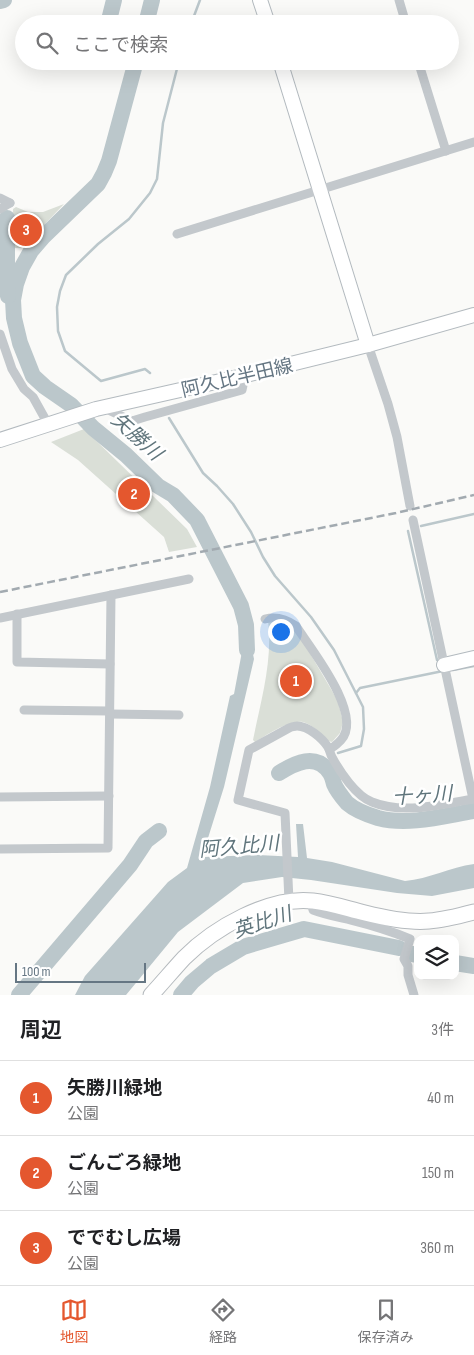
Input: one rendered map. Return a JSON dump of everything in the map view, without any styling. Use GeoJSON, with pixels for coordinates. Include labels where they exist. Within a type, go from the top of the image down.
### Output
{"type":"FeatureCollection","features":[{"type":"Feature","properties":{"kind":"main road"},"geometry":{"type":"LineString","coordinates":[[260,0],[265,15]]}},
{"type":"Feature","properties":{"kind":"main road"},"geometry":{"type":"LineString","coordinates":[[283,70],[368,345]]}},
{"type":"Feature","properties":{"kind":"main road","name":"阿久比半田線"},"geometry":{"type":"LineString","coordinates":[[0,440],[99,408],[368,345],[474,315]]}},
{"type":"Feature","properties":{"kind":"main road"},"geometry":{"type":"LineString","coordinates":[[444,664],[474,658]]}},
{"type":"Feature","properties":{"kind":"main road"},"geometry":{"type":"LineString","coordinates":[[151,995],[185,957],[209,937],[289,894],[401,920],[428,921],[474,912]]}},
{"type":"Feature","properties":{"kind":"street"},"geometry":{"type":"LineString","coordinates":[[399,0],[403,15]]}},
{"type":"Feature","properties":{"kind":"street"},"geometry":{"type":"LineString","coordinates":[[421,70],[446,151]]}},
{"type":"Feature","properties":{"kind":"street"},"geometry":{"type":"LineString","coordinates":[[177,234],[474,142]]}},
{"type":"Feature","properties":{"kind":"street"},"geometry":{"type":"LineString","coordinates":[[0,198],[10,200],[0,209]]}},
{"type":"Feature","properties":{"kind":"street"},"geometry":{"type":"LineString","coordinates":[[0,334],[12,369],[24,389],[33,397],[48,424]]}},
{"type":"Feature","properties":{"kind":"street"},"geometry":{"type":"LineString","coordinates":[[368,345],[397,437],[410,506]]}},
{"type":"Feature","properties":{"kind":"street"},"geometry":{"type":"LineString","coordinates":[[99,408],[132,421],[242,390],[245,375]]}},
{"type":"Feature","properties":{"kind":"street"},"geometry":{"type":"LineString","coordinates":[[289,894],[285,813],[238,800],[249,750],[289,728],[303,727],[315,734],[329,749],[331,756],[354,789],[376,804],[388,808],[413,808],[473,799],[414,520]]}},
{"type":"Feature","properties":{"kind":"street"},"geometry":{"type":"LineString","coordinates":[[0,618],[189,579]]}},
{"type":"Feature","properties":{"kind":"street"},"geometry":{"type":"LineString","coordinates":[[0,849],[108,848],[111,595]]}},
{"type":"Feature","properties":{"kind":"street"},"geometry":{"type":"LineString","coordinates":[[17,614],[17,662],[110,664]]}},
{"type":"Feature","properties":{"kind":"street"},"geometry":{"type":"LineString","coordinates":[[265,619],[272,617],[281,618],[290,621],[296,626],[330,676],[342,701],[348,724],[344,736],[335,747],[329,749]]}},
{"type":"Feature","properties":{"kind":"street"},"geometry":{"type":"LineString","coordinates":[[24,710],[179,715]]}},
{"type":"Feature","properties":{"kind":"street"},"geometry":{"type":"LineString","coordinates":[[0,797],[109,796]]}},
{"type":"Feature","properties":{"kind":"street"},"geometry":{"type":"LineString","coordinates":[[311,900],[314,910],[328,916],[350,920],[410,939],[404,960],[408,966],[408,975],[414,995]]}},
{"type":"Feature","properties":{"kind":"shaded area"},"geometry":{"type":"Polygon","coordinates":[[[64,204],[22,248],[12,248],[13,209],[16,207],[28,212],[43,212],[64,204]]]}},
{"type":"Feature","properties":{"kind":"shaded area"},"geometry":{"type":"Polygon","coordinates":[[[84,429],[187,529],[197,547],[169,552],[164,537],[78,460],[51,442],[84,429]]]}},
{"type":"Feature","properties":{"kind":"shaded area"},"geometry":{"type":"Polygon","coordinates":[[[274,619],[295,628],[338,701],[343,722],[340,733],[332,742],[328,741],[313,727],[303,722],[291,723],[255,742],[253,740],[268,665],[268,620],[274,619]]]}},
{"type":"Feature","properties":{"kind":"shaded area"},"geometry":{"type":"Polygon","coordinates":[[[247,625],[254,659],[224,787],[203,854],[205,857],[258,855],[298,857],[296,824],[303,824],[307,858],[332,862],[405,881],[474,864],[474,888],[432,896],[282,877],[243,883],[178,932],[126,995],[75,995],[85,976],[168,882],[187,868],[210,787],[230,696],[234,694],[247,625]]]}},
{"type":"Feature","properties":{"kind":"waterway"},"geometry":{"type":"LineString","coordinates":[[0,1],[4,0]]}},
{"type":"Feature","properties":{"kind":"waterway"},"geometry":{"type":"LineString","coordinates":[[109,15],[113,0]]}},
{"type":"Feature","properties":{"kind":"waterway"},"geometry":{"type":"LineString","coordinates":[[110,15],[114,0]]}},
{"type":"Feature","properties":{"kind":"waterway","name":"矢勝川"},"geometry":{"type":"LineString","coordinates":[[148,15],[152,0]]}},
{"type":"Feature","properties":{"kind":"waterway"},"geometry":{"type":"LineString","coordinates":[[194,15],[200,0]]}},
{"type":"Feature","properties":{"kind":"waterway","name":"矢勝川"},"geometry":{"type":"LineString","coordinates":[[134,70],[104,173],[98,184],[31,251],[22,267],[16,284],[13,300],[14,318],[20,343],[33,376],[71,405],[93,428],[126,455],[158,486],[173,495],[197,520],[241,606],[246,625],[247,650]]}},
{"type":"Feature","properties":{"kind":"waterway"},"geometry":{"type":"LineString","coordinates":[[150,373],[145,369],[101,381],[65,351],[58,331],[57,307],[66,275],[98,244],[129,219],[150,193],[157,179],[163,123],[177,70]]}},
{"type":"Feature","properties":{"kind":"waterway"},"geometry":{"type":"LineString","coordinates":[[7,218],[8,296]]}},
{"type":"Feature","properties":{"kind":"waterway"},"geometry":{"type":"LineString","coordinates":[[169,418],[203,473],[233,504],[275,576],[311,617],[334,650],[363,707],[364,729],[361,746],[338,753]]}},
{"type":"Feature","properties":{"kind":"waterway"},"geometry":{"type":"LineString","coordinates":[[421,526],[474,514]]}},
{"type":"Feature","properties":{"kind":"waterway"},"geometry":{"type":"LineString","coordinates":[[408,531],[437,660]]}},
{"type":"Feature","properties":{"kind":"waterway"},"geometry":{"type":"LineString","coordinates":[[453,670],[474,666]]}},
{"type":"Feature","properties":{"kind":"waterway"},"geometry":{"type":"LineString","coordinates":[[356,693],[360,688],[443,671]]}},
{"type":"Feature","properties":{"kind":"waterway","name":"十ヶ川"},"geometry":{"type":"LineString","coordinates":[[279,773],[305,761],[318,763],[330,773],[334,784],[347,803],[362,812],[378,818],[414,821],[474,811]]}},
{"type":"Feature","properties":{"kind":"waterway","name":"十ヶ川"},"geometry":{"type":"LineString","coordinates":[[19,995],[130,865],[146,841],[159,831]]}},
{"type":"Feature","properties":{"kind":"waterway","name":"英比川"},"geometry":{"type":"LineString","coordinates":[[181,995],[192,982],[211,966],[243,947],[304,929],[399,948]]}},
{"type":"Feature","properties":{"kind":"waterway","name":"英比川"},"geometry":{"type":"LineString","coordinates":[[459,964],[474,966]]}},
{"type":"Feature","properties":{"kind":"railway"},"geometry":{"type":"LineString","coordinates":[[0,592],[396,513],[474,495]]}},
{"type":"Feature","properties":{"kind":"place","name":"ででむし広場"},"geometry":{"type":"Point","coordinates":[26,230]}},
{"type":"Feature","properties":{"kind":"place","name":"ごんごろ緑地"},"geometry":{"type":"Point","coordinates":[134,494]}},
{"type":"Feature","properties":{"kind":"place","name":"矢勝川緑地"},"geometry":{"type":"Point","coordinates":[296,681]}},
{"type":"Feature","properties":{"kind":"water label","name":"阿久比川"},"geometry":{"type":"Point","coordinates":[239,846]}}]}
